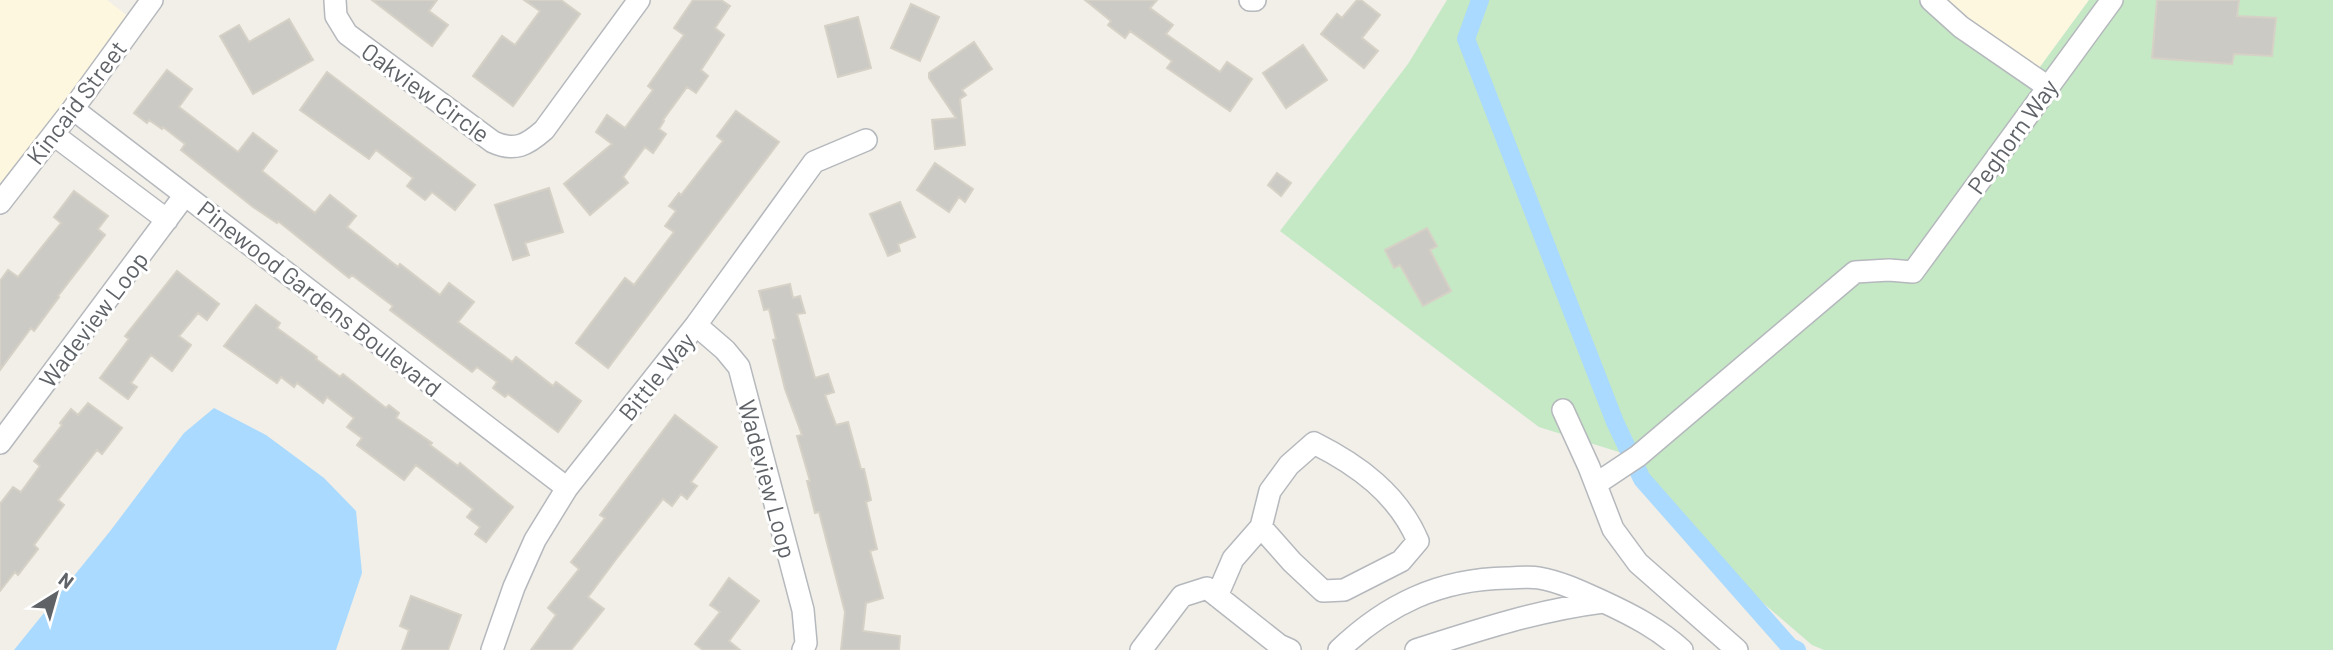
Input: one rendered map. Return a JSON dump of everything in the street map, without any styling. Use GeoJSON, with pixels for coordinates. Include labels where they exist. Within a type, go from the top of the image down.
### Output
{"type":"FeatureCollection","features":[{"type":"Feature","properties":{"kind":"street","name":"Kincaid Street"},"geometry":{"type":"LineString","coordinates":[[0,203],[54,135],[152,0]]}},
{"type":"Feature","properties":{"kind":"street","name":"Oakview Circle"},"geometry":{"type":"LineString","coordinates":[[335,0],[336,16],[347,34],[493,142],[505,148],[528,144],[544,130],[639,0]]}},
{"type":"Feature","properties":{"kind":"street"},"geometry":{"type":"LineString","coordinates":[[1931,0],[1961,27],[2048,87]]}},
{"type":"Feature","properties":{"kind":"street","name":"Peghorn Way"},"geometry":{"type":"LineString","coordinates":[[1596,484],[1639,456],[1856,272],[1913,272],[2112,0]]}},
{"type":"Feature","properties":{"kind":"street","name":"Pinewood Gardens Boulevard"},"geometry":{"type":"LineString","coordinates":[[73,109],[567,488]]}},
{"type":"Feature","properties":{"kind":"street","name":"Pinewood Gardens Boulevard"},"geometry":{"type":"LineString","coordinates":[[54,135],[167,220]]}},
{"type":"Feature","properties":{"kind":"street","name":"Bittle Way"},"geometry":{"type":"LineString","coordinates":[[492,650],[514,587],[535,540],[567,488],[696,325],[814,162],[866,140]]}},
{"type":"Feature","properties":{"kind":"street","name":"Wadeview Loop"},"geometry":{"type":"LineString","coordinates":[[0,443],[186,195]]}},
{"type":"Feature","properties":{"kind":"street","name":"Wadeview Loop"},"geometry":{"type":"LineString","coordinates":[[696,325],[725,350],[739,367],[803,610],[806,643],[803,650]]}},
{"type":"Feature","properties":{"kind":"street"},"geometry":{"type":"LineString","coordinates":[[1563,410],[1613,529],[1638,563],[1737,650]]}},
{"type":"Feature","properties":{"kind":"street"},"geometry":{"type":"LineString","coordinates":[[1217,596],[1233,559],[1261,527],[1270,491],[1289,465],[1314,443],[1344,458],[1387,491],[1412,526],[1418,541],[1401,561],[1344,590],[1323,591],[1261,527]]}},
{"type":"Feature","properties":{"kind":"street"},"geometry":{"type":"LineString","coordinates":[[1339,650],[1363,628],[1433,589],[1483,578],[1538,577],[1578,590],[1634,616],[1682,650]]}},
{"type":"Feature","properties":{"kind":"street"},"geometry":{"type":"LineString","coordinates":[[1141,650],[1182,596],[1207,588],[1279,645],[1290,650]]}},
{"type":"Feature","properties":{"kind":"street"},"geometry":{"type":"LineString","coordinates":[[1416,650],[1487,627],[1566,607],[1603,602]]}},
{"type":"Feature","properties":{"kind":"shaded area"},"geometry":{"type":"Polygon","coordinates":[[[0,0],[107,0],[134,21],[0,198],[0,0]]]}},
{"type":"Feature","properties":{"kind":"shaded area"},"geometry":{"type":"Polygon","coordinates":[[[1927,0],[2089,0],[2031,79],[1927,0]]]}},
{"type":"Feature","properties":{"kind":"green space"},"geometry":{"type":"Polygon","coordinates":[[[1447,0],[1927,0],[2031,79],[2089,0],[2333,0],[2333,650],[1824,650],[1812,645],[1683,534],[1638,458],[1539,427],[1280,231],[1408,64],[1447,0]]]}},
{"type":"Feature","properties":{"kind":"water"},"geometry":{"type":"Polygon","coordinates":[[[214,408],[266,435],[324,478],[356,511],[362,573],[336,650],[14,650],[111,530],[184,433],[214,408]]]}},
{"type":"Feature","properties":{"kind":"building"},"geometry":{"type":"Polygon","coordinates":[[[372,0],[437,0],[429,11],[448,25],[432,46],[372,0]]]}},
{"type":"Feature","properties":{"kind":"building"},"geometry":{"type":"Polygon","coordinates":[[[524,0],[561,0],[580,14],[513,106],[473,76],[502,36],[515,45],[540,11],[524,0]]]}},
{"type":"Feature","properties":{"kind":"building"},"geometry":{"type":"Polygon","coordinates":[[[693,0],[721,0],[730,6],[715,28],[724,35],[701,70],[708,76],[696,93],[687,87],[663,120],[659,129],[666,134],[653,153],[645,147],[623,177],[628,183],[590,215],[564,184],[612,144],[596,132],[607,115],[625,128],[653,90],[648,86],[684,35],[674,28],[693,0]]]}},
{"type":"Feature","properties":{"kind":"building"},"geometry":{"type":"Polygon","coordinates":[[[1085,0],[1157,0],[1150,8],[1173,25],[1166,34],[1220,72],[1227,62],[1252,79],[1230,111],[1167,68],[1172,61],[1130,31],[1125,38],[1108,25],[1111,21],[1085,0]]]}},
{"type":"Feature","properties":{"kind":"building"},"geometry":{"type":"Polygon","coordinates":[[[1357,0],[1361,0],[1380,15],[1362,38],[1378,51],[1364,68],[1321,34],[1337,14],[1342,18],[1357,0]]]}},
{"type":"Feature","properties":{"kind":"building"},"geometry":{"type":"Polygon","coordinates":[[[2157,0],[2239,0],[2237,16],[2276,18],[2272,56],[2234,54],[2232,64],[2152,58],[2157,0]]]}},
{"type":"Feature","properties":{"kind":"building"},"geometry":{"type":"Polygon","coordinates":[[[911,4],[939,17],[920,61],[891,48],[911,4]]]}},
{"type":"Feature","properties":{"kind":"building"},"geometry":{"type":"Polygon","coordinates":[[[858,17],[871,68],[838,77],[825,26],[858,17]]]}},
{"type":"Feature","properties":{"kind":"building"},"geometry":{"type":"Polygon","coordinates":[[[289,19],[313,60],[253,94],[220,36],[239,25],[249,42],[289,19]]]}},
{"type":"Feature","properties":{"kind":"building"},"geometry":{"type":"Polygon","coordinates":[[[974,42],[992,69],[962,90],[966,95],[960,99],[965,145],[935,149],[932,120],[956,118],[929,78],[929,73],[974,42]]]}},
{"type":"Feature","properties":{"kind":"building"},"geometry":{"type":"Polygon","coordinates":[[[1303,45],[1327,80],[1286,108],[1263,73],[1303,45]]]}},
{"type":"Feature","properties":{"kind":"building"},"geometry":{"type":"Polygon","coordinates":[[[167,70],[192,89],[179,107],[238,152],[253,133],[277,151],[262,171],[315,213],[330,195],[356,216],[347,227],[398,267],[400,264],[440,295],[449,283],[474,302],[458,322],[512,362],[516,357],[553,386],[556,382],[581,401],[558,432],[508,394],[505,397],[493,388],[497,382],[477,367],[472,372],[390,310],[393,306],[352,275],[349,278],[278,221],[277,223],[253,207],[181,150],[185,144],[163,127],[162,129],[149,120],[147,123],[134,113],[167,70]]]}},
{"type":"Feature","properties":{"kind":"building"},"geometry":{"type":"Polygon","coordinates":[[[327,72],[475,185],[455,210],[432,192],[425,200],[407,186],[413,178],[376,150],[369,159],[300,110],[327,72]]]}},
{"type":"Feature","properties":{"kind":"building"},"geometry":{"type":"Polygon","coordinates":[[[736,111],[779,142],[608,368],[576,343],[625,278],[634,285],[674,232],[665,226],[676,211],[669,206],[679,193],[681,195],[723,141],[717,136],[736,111]]]}},
{"type":"Feature","properties":{"kind":"building"},"geometry":{"type":"Polygon","coordinates":[[[935,163],[973,189],[965,202],[959,197],[949,212],[917,190],[935,163]]]}},
{"type":"Feature","properties":{"kind":"building"},"geometry":{"type":"Polygon","coordinates":[[[1277,173],[1291,183],[1281,196],[1268,185],[1277,173]]]}},
{"type":"Feature","properties":{"kind":"building"},"geometry":{"type":"Polygon","coordinates":[[[549,188],[563,232],[525,243],[529,255],[513,260],[495,205],[549,188]]]}},
{"type":"Feature","properties":{"kind":"building"},"geometry":{"type":"Polygon","coordinates":[[[74,191],[108,216],[98,229],[105,235],[34,331],[31,328],[0,370],[0,281],[8,270],[18,277],[61,223],[54,217],[74,191]]]}},
{"type":"Feature","properties":{"kind":"building"},"geometry":{"type":"Polygon","coordinates":[[[900,202],[915,237],[898,244],[900,251],[888,256],[870,214],[900,202]]]}},
{"type":"Feature","properties":{"kind":"building"},"geometry":{"type":"Polygon","coordinates":[[[1427,228],[1437,246],[1430,250],[1451,291],[1423,306],[1400,265],[1394,268],[1385,250],[1427,228]]]}},
{"type":"Feature","properties":{"kind":"building"},"geometry":{"type":"Polygon","coordinates":[[[177,271],[219,304],[207,320],[198,313],[179,336],[191,345],[172,371],[151,355],[131,383],[137,387],[128,399],[100,378],[129,339],[125,336],[177,271]]]}},
{"type":"Feature","properties":{"kind":"building"},"geometry":{"type":"Polygon","coordinates":[[[790,284],[793,298],[800,296],[805,313],[797,314],[815,378],[828,374],[834,392],[825,395],[836,425],[848,422],[871,500],[866,502],[877,549],[870,551],[883,598],[866,603],[863,631],[900,636],[899,650],[841,650],[845,612],[819,512],[815,513],[807,481],[810,481],[797,436],[802,435],[785,389],[773,340],[776,339],[769,309],[764,310],[759,291],[790,284]]]}},
{"type":"Feature","properties":{"kind":"building"},"geometry":{"type":"Polygon","coordinates":[[[256,305],[280,323],[277,328],[317,357],[316,359],[340,377],[343,374],[386,408],[389,405],[399,413],[396,418],[432,443],[430,445],[458,466],[460,463],[513,507],[486,542],[475,534],[480,527],[467,517],[473,509],[416,465],[404,480],[357,445],[362,438],[347,427],[354,418],[327,397],[323,403],[297,383],[294,387],[281,377],[277,383],[224,346],[256,305]]]}},
{"type":"Feature","properties":{"kind":"building"},"geometry":{"type":"Polygon","coordinates":[[[88,403],[122,428],[102,454],[97,450],[58,500],[64,505],[34,545],[38,549],[18,575],[15,572],[0,591],[0,504],[13,487],[21,492],[40,466],[34,461],[71,409],[78,415],[88,403]]]}},
{"type":"Feature","properties":{"kind":"building"},"geometry":{"type":"Polygon","coordinates":[[[675,415],[717,447],[691,482],[697,486],[687,499],[681,494],[672,506],[663,499],[617,558],[588,597],[604,609],[571,650],[531,650],[556,615],[548,608],[579,569],[571,562],[605,518],[600,515],[675,415]]]}},
{"type":"Feature","properties":{"kind":"building"},"geometry":{"type":"Polygon","coordinates":[[[729,578],[759,601],[729,641],[740,650],[703,650],[695,644],[720,612],[710,605],[729,578]]]}},
{"type":"Feature","properties":{"kind":"building"},"geometry":{"type":"Polygon","coordinates":[[[411,596],[461,615],[448,650],[402,650],[409,630],[400,626],[411,596]]]}},
{"type":"Feature","properties":{"kind":"waterway"},"geometry":{"type":"LineString","coordinates":[[1480,0],[1466,39],[1615,422],[1642,479],[1790,647],[1797,650]]}}]}
